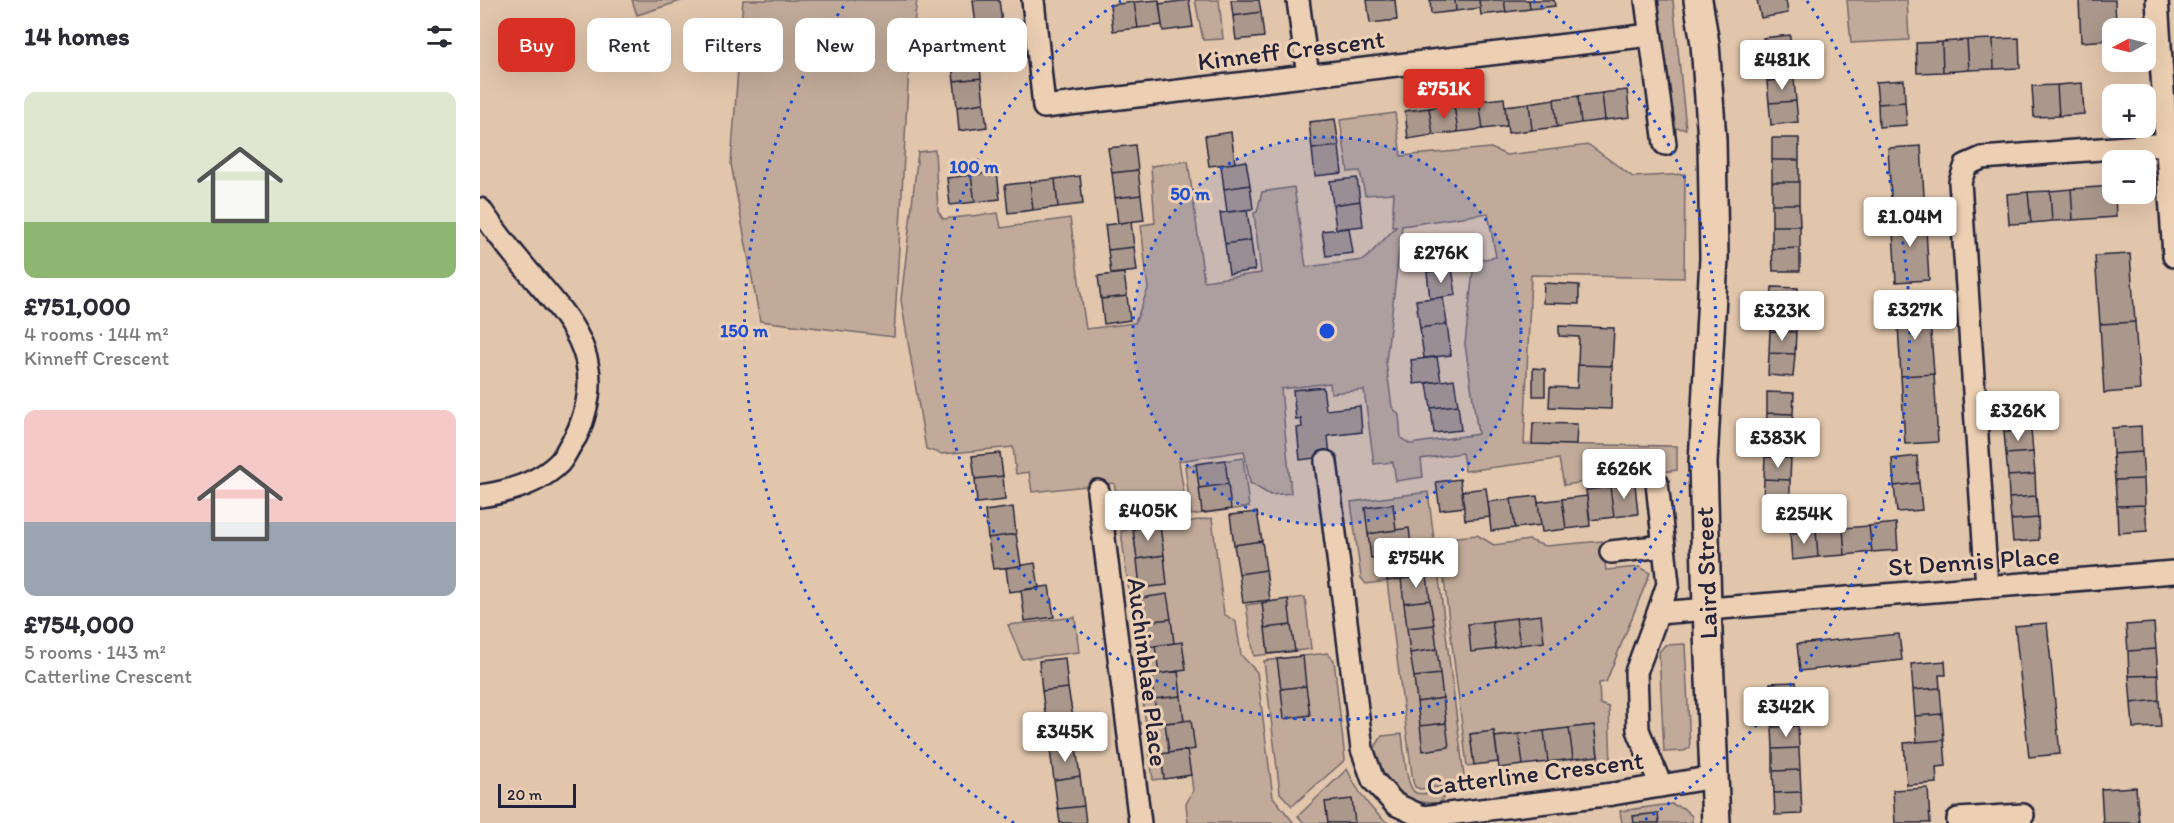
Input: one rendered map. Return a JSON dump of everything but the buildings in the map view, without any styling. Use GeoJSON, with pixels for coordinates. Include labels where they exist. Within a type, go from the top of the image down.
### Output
{"type":"FeatureCollection","features":[{"type":"Feature","properties":{"kind":"street","name":"Kinneff Crescent"},"geometry":{"type":"LineString","coordinates":[[1033,0],[1044,106],[1650,35]]}},
{"type":"Feature","properties":{"kind":"street"},"geometry":{"type":"LineString","coordinates":[[1298,0],[1308,76]]}},
{"type":"Feature","properties":{"kind":"street"},"geometry":{"type":"LineString","coordinates":[[1646,0],[1665,144]]}},
{"type":"Feature","properties":{"kind":"street","name":"Laird Street"},"geometry":{"type":"LineString","coordinates":[[1698,0],[1706,44],[1712,139],[1714,258],[1703,463],[1716,823]]}},
{"type":"Feature","properties":{"kind":"street"},"geometry":{"type":"LineString","coordinates":[[2157,0],[2174,256]]}},
{"type":"Feature","properties":{"kind":"street"},"geometry":{"type":"LineString","coordinates":[[1987,587],[1960,182],[1966,165],[1982,158],[2166,144]]}},
{"type":"Feature","properties":{"kind":"street"},"geometry":{"type":"LineString","coordinates":[[480,209],[516,256],[557,303],[579,336],[589,364],[589,397],[579,432],[559,463],[509,492],[480,496]]}},
{"type":"Feature","properties":{"kind":"street","name":"Catterline Crescent"},"geometry":{"type":"LineString","coordinates":[[1326,462],[1362,749],[1373,780],[1395,804],[1423,817],[1614,794],[1714,777]]}},
{"type":"Feature","properties":{"kind":"street"},"geometry":{"type":"LineString","coordinates":[[1657,483],[1668,584],[1636,672],[1638,730],[1661,786]]}},
{"type":"Feature","properties":{"kind":"street","name":"Auchinblae Place"},"geometry":{"type":"LineString","coordinates":[[1098,491],[1140,823]]}},
{"type":"Feature","properties":{"kind":"street"},"geometry":{"type":"LineString","coordinates":[[1611,552],[1664,546]]}},
{"type":"Feature","properties":{"kind":"street","name":"St Dennis Place"},"geometry":{"type":"LineString","coordinates":[[1658,613],[2174,572]]}},
{"type":"Feature","properties":{"kind":"street"},"geometry":{"type":"LineString","coordinates":[[1958,823],[1958,819],[2023,815]]}},
{"type":"Feature","properties":{"kind":"shaded area"},"geometry":{"type":"Polygon","coordinates":[[[632,0],[684,0],[637,15],[632,0]]]}},
{"type":"Feature","properties":{"kind":"shaded area"},"geometry":{"type":"Polygon","coordinates":[[[743,0],[917,0],[915,18],[887,18],[887,72],[909,72],[894,337],[760,321],[731,164],[738,72],[783,72],[783,18],[742,18],[743,0]]]}},
{"type":"Feature","properties":{"kind":"shaded area"},"geometry":{"type":"Polygon","coordinates":[[[1195,0],[1219,0],[1223,39],[1203,40],[1195,0]]]}},
{"type":"Feature","properties":{"kind":"shaded area"},"geometry":{"type":"Polygon","coordinates":[[[1656,0],[1673,0],[1686,129],[1674,128],[1656,0]]]}},
{"type":"Feature","properties":{"kind":"shaded area"},"geometry":{"type":"Polygon","coordinates":[[[1847,0],[1907,0],[1909,40],[1851,43],[1847,0]]]}},
{"type":"Feature","properties":{"kind":"shaded area"},"geometry":{"type":"Polygon","coordinates":[[[1395,113],[1401,156],[1491,148],[1506,155],[1589,145],[1633,177],[1685,174],[1684,278],[1531,275],[1524,444],[1677,446],[1677,470],[1564,485],[1559,459],[1465,471],[1462,453],[1421,459],[1423,477],[1396,481],[1393,462],[1374,464],[1364,390],[1331,393],[1330,383],[1281,389],[1291,493],[1270,495],[1250,483],[1244,451],[1179,461],[1187,514],[1167,518],[1164,500],[1144,502],[1121,516],[1114,483],[1032,492],[1029,472],[1016,474],[1013,447],[942,454],[926,449],[901,300],[918,152],[935,150],[938,211],[943,219],[998,213],[1001,228],[1070,218],[1086,329],[1135,323],[1148,289],[1141,225],[1155,223],[1151,166],[1188,161],[1204,281],[1261,273],[1254,213],[1257,212],[1262,192],[1294,187],[1306,267],[1364,260],[1396,227],[1392,227],[1394,193],[1365,195],[1360,171],[1348,172],[1340,120],[1395,113]],[[1488,213],[1402,226],[1386,362],[1392,407],[1399,415],[1401,438],[1410,444],[1478,434],[1465,344],[1474,261],[1496,257],[1488,213]]]}},
{"type":"Feature","properties":{"kind":"shaded area"},"geometry":{"type":"Polygon","coordinates":[[[1243,458],[1249,507],[1191,515],[1185,466],[1243,458]]]}},
{"type":"Feature","properties":{"kind":"shaded area"},"geometry":{"type":"Polygon","coordinates":[[[1428,492],[1465,784],[1420,789],[1415,787],[1413,782],[1387,581],[1366,584],[1361,578],[1351,502],[1428,492]]]}},
{"type":"Feature","properties":{"kind":"shaded area"},"geometry":{"type":"Polygon","coordinates":[[[1212,518],[1224,614],[1236,622],[1241,655],[1257,672],[1273,797],[1294,823],[1188,823],[1186,804],[1193,791],[1191,775],[1153,780],[1121,531],[1133,529],[1137,559],[1163,555],[1160,526],[1212,518]]]}},
{"type":"Feature","properties":{"kind":"shaded area"},"geometry":{"type":"Polygon","coordinates":[[[1477,535],[1494,545],[1529,540],[1545,546],[1602,541],[1606,570],[1640,567],[1650,573],[1606,682],[1599,683],[1600,704],[1609,707],[1611,767],[1600,769],[1594,725],[1495,737],[1494,731],[1470,734],[1474,765],[1467,766],[1439,539],[1477,535]]]}},
{"type":"Feature","properties":{"kind":"shaded area"},"geometry":{"type":"Polygon","coordinates":[[[1305,597],[1311,649],[1254,656],[1246,605],[1305,597]]]}},
{"type":"Feature","properties":{"kind":"shaded area"},"geometry":{"type":"Polygon","coordinates":[[[1075,617],[1079,652],[1022,659],[1008,625],[1075,617]]]}},
{"type":"Feature","properties":{"kind":"shaded area"},"geometry":{"type":"Polygon","coordinates":[[[1685,644],[1690,748],[1684,751],[1664,752],[1659,652],[1665,645],[1685,644]]]}},
{"type":"Feature","properties":{"kind":"shaded area"},"geometry":{"type":"Polygon","coordinates":[[[1327,653],[1334,660],[1345,760],[1292,806],[1280,793],[1264,661],[1327,653]]]}},
{"type":"Feature","properties":{"kind":"shaded area"},"geometry":{"type":"Polygon","coordinates":[[[1402,734],[1407,775],[1412,790],[1424,794],[1449,790],[1439,804],[1414,801],[1392,787],[1378,767],[1374,749],[1382,736],[1402,734]]]}},
{"type":"Feature","properties":{"kind":"shaded area"},"geometry":{"type":"Polygon","coordinates":[[[1347,769],[1364,799],[1388,823],[1304,823],[1298,816],[1347,769]]]}},
{"type":"Feature","properties":{"kind":"shaded area"},"geometry":{"type":"Polygon","coordinates":[[[1671,804],[1683,808],[1692,816],[1692,823],[1622,823],[1620,811],[1671,804]]]}}]}
